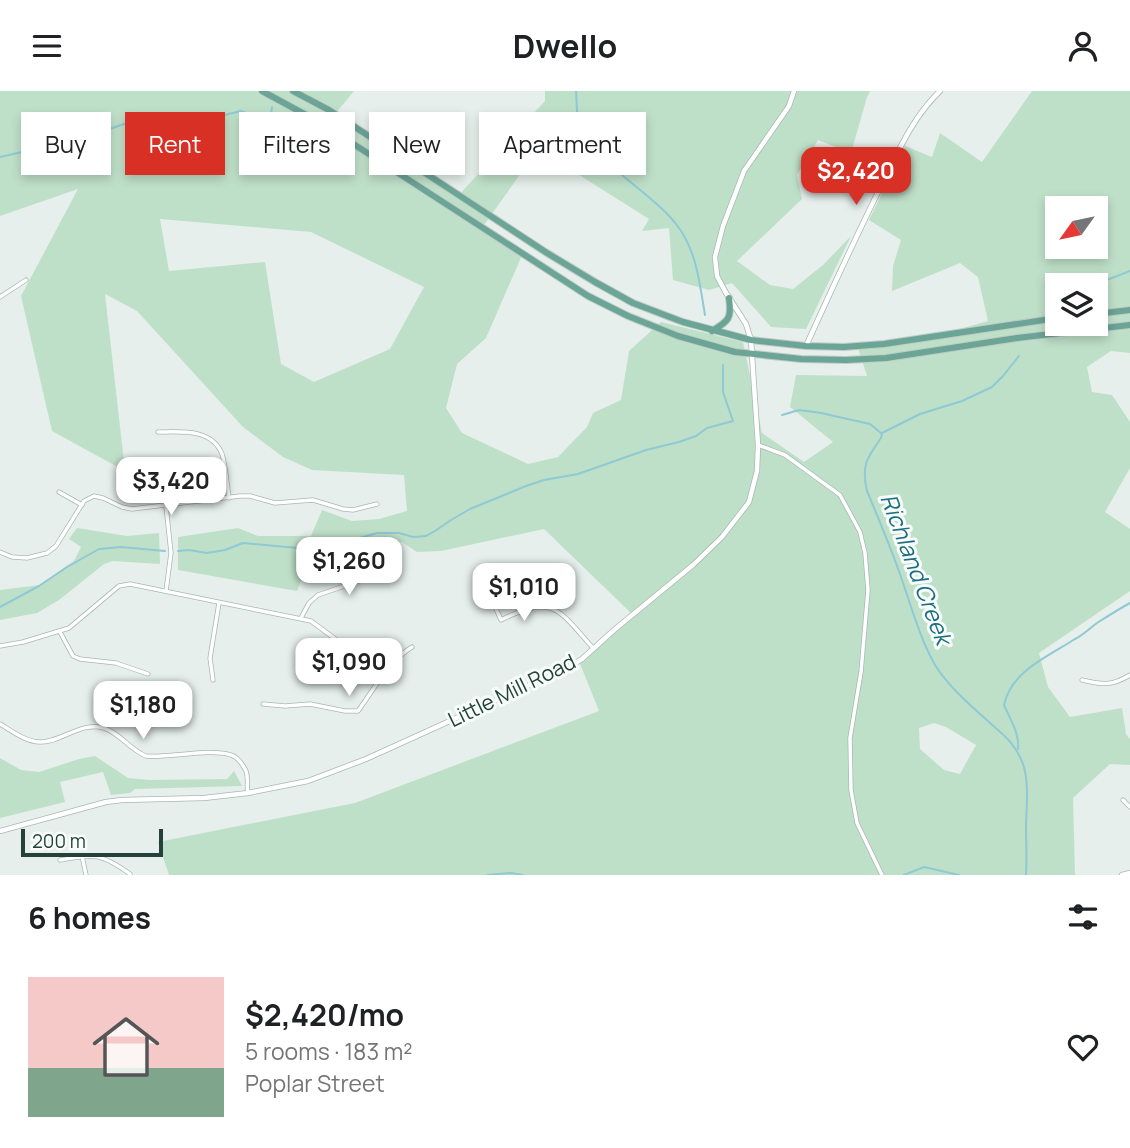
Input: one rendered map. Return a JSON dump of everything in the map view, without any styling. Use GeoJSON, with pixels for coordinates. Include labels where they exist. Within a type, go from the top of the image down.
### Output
{"type":"FeatureCollection","features":[{"type":"Feature","properties":{"kind":"main road"},"geometry":{"type":"LineString","coordinates":[[262,91],[321,123],[588,296],[678,336],[735,352],[801,359],[846,360],[886,358],[1045,334],[1044,320],[884,344],[806,347],[751,340],[683,322],[633,303],[559,260],[329,110],[293,91]]}},
{"type":"Feature","properties":{"kind":"main road"},"geometry":{"type":"LineString","coordinates":[[482,227],[489,215]]}},
{"type":"Feature","properties":{"kind":"main road"},"geometry":{"type":"LineString","coordinates":[[712,331],[726,323],[732,312],[729,298]]}},
{"type":"Feature","properties":{"kind":"main road"},"geometry":{"type":"LineString","coordinates":[[1108,313],[1130,310]]}},
{"type":"Feature","properties":{"kind":"main road"},"geometry":{"type":"LineString","coordinates":[[1108,327],[1130,325]]}},
{"type":"Feature","properties":{"kind":"street","name":"Little Mill Road"},"geometry":{"type":"LineString","coordinates":[[0,831],[106,802],[204,798],[248,793],[308,781],[366,759],[567,668],[582,659],[693,565],[738,519],[749,502],[757,471],[758,445],[751,340],[746,324],[717,276],[715,257],[723,226],[744,171],[789,106],[794,91]]}},
{"type":"Feature","properties":{"kind":"street"},"geometry":{"type":"LineString","coordinates":[[806,347],[912,124],[940,91]]}},
{"type":"Feature","properties":{"kind":"street"},"geometry":{"type":"LineString","coordinates":[[0,297],[26,281]]}},
{"type":"Feature","properties":{"kind":"street"},"geometry":{"type":"LineString","coordinates":[[158,432],[194,432],[208,437],[222,454],[229,498]]}},
{"type":"Feature","properties":{"kind":"street"},"geometry":{"type":"LineString","coordinates":[[758,445],[785,454],[840,495],[860,532],[868,590],[861,672],[850,738],[851,790],[857,823],[882,875]]}},
{"type":"Feature","properties":{"kind":"street"},"geometry":{"type":"LineString","coordinates":[[59,492],[82,505]]}},
{"type":"Feature","properties":{"kind":"street"},"geometry":{"type":"LineString","coordinates":[[0,552],[12,557],[27,558],[47,553],[56,546],[84,501],[94,496],[122,507],[144,508],[250,496],[275,503],[313,500],[353,510],[377,504]]}},
{"type":"Feature","properties":{"kind":"street"},"geometry":{"type":"LineString","coordinates":[[166,506],[172,552],[166,591]]}},
{"type":"Feature","properties":{"kind":"street"},"geometry":{"type":"LineString","coordinates":[[301,618],[309,603],[318,595],[382,573],[396,574]]}},
{"type":"Feature","properties":{"kind":"street"},"geometry":{"type":"LineString","coordinates":[[0,646],[69,628],[119,586],[130,584],[311,621],[384,675]]}},
{"type":"Feature","properties":{"kind":"street"},"geometry":{"type":"LineString","coordinates":[[486,586],[501,620],[526,609],[551,608],[564,616],[593,648]]}},
{"type":"Feature","properties":{"kind":"street"},"geometry":{"type":"LineString","coordinates":[[214,680],[210,658],[219,602]]}},
{"type":"Feature","properties":{"kind":"street"},"geometry":{"type":"LineString","coordinates":[[60,632],[72,656],[116,663],[148,674]]}},
{"type":"Feature","properties":{"kind":"street"},"geometry":{"type":"LineString","coordinates":[[263,704],[310,704],[358,711],[402,653],[412,647]]}},
{"type":"Feature","properties":{"kind":"street"},"geometry":{"type":"LineString","coordinates":[[1082,680],[1110,684],[1130,675]]}},
{"type":"Feature","properties":{"kind":"street"},"geometry":{"type":"LineString","coordinates":[[0,725],[38,743],[87,727],[104,728],[146,756],[229,754],[236,758],[248,775],[248,793]]}},
{"type":"Feature","properties":{"kind":"street"},"geometry":{"type":"LineString","coordinates":[[1123,800],[1130,807]]}},
{"type":"Feature","properties":{"kind":"street"},"geometry":{"type":"LineString","coordinates":[[60,860],[82,856],[101,857],[112,861],[130,874]]}},
{"type":"Feature","properties":{"kind":"street"},"geometry":{"type":"LineString","coordinates":[[82,856],[86,875]]}},
{"type":"Feature","properties":{"kind":"street"},"geometry":{"type":"LineString","coordinates":[[1122,875],[1130,873]]}},
{"type":"Feature","properties":{"kind":"green space"},"geometry":{"type":"Polygon","coordinates":[[[0,91],[354,91],[337,112],[239,112],[239,175],[355,175],[355,129],[369,139],[369,175],[423,175],[457,197],[479,173],[520,175],[482,228],[523,253],[486,338],[457,364],[446,408],[462,433],[528,464],[558,457],[587,427],[593,413],[621,400],[629,351],[661,322],[743,342],[762,433],[804,462],[833,442],[790,407],[796,375],[867,376],[858,348],[953,331],[988,321],[978,277],[960,263],[892,291],[893,266],[901,240],[869,220],[905,146],[932,157],[940,133],[982,162],[1032,91],[1130,91],[1130,353],[1111,351],[1087,367],[1092,392],[1112,395],[1130,422],[1130,468],[1105,512],[1130,529],[1130,591],[1039,653],[1048,687],[1070,717],[1122,708],[1126,734],[1130,739],[1130,765],[1110,764],[1073,798],[1075,875],[169,875],[158,842],[355,803],[599,711],[579,661],[633,615],[544,529],[441,551],[417,552],[402,542],[307,565],[297,591],[178,570],[178,537],[238,528],[258,536],[311,536],[322,510],[352,521],[379,519],[407,511],[404,475],[312,470],[283,457],[243,427],[137,311],[105,294],[125,471],[52,431],[21,296],[78,189],[0,216],[0,91]],[[160,219],[169,271],[265,262],[281,364],[314,382],[390,349],[424,287],[311,232],[160,219]],[[934,723],[919,728],[920,749],[944,770],[960,774],[976,745],[934,723]]]}},
{"type":"Feature","properties":{"kind":"green space"},"geometry":{"type":"Polygon","coordinates":[[[545,91],[870,91],[851,153],[818,140],[797,175],[802,199],[737,261],[770,285],[793,289],[823,265],[851,236],[806,329],[771,327],[732,283],[709,290],[673,280],[669,228],[642,231],[649,219],[579,175],[646,175],[646,112],[535,112],[545,101],[545,91]]]}},
{"type":"Feature","properties":{"kind":"green space"},"geometry":{"type":"Polygon","coordinates":[[[77,528],[127,536],[159,533],[160,564],[113,561],[104,564],[59,600],[37,613],[0,620],[0,590],[40,585],[74,561],[81,547],[69,539],[77,528]]]}},
{"type":"Feature","properties":{"kind":"green space"},"geometry":{"type":"Polygon","coordinates":[[[95,756],[128,778],[227,779],[234,771],[242,786],[135,789],[130,793],[111,795],[103,772],[60,782],[65,802],[0,818],[0,758],[21,770],[39,772],[95,756]]]}},
{"type":"Feature","properties":{"kind":"waterway"},"geometry":{"type":"LineString","coordinates":[[576,91],[578,119],[586,138],[610,165],[668,215],[685,238],[697,270],[705,315]]}},
{"type":"Feature","properties":{"kind":"waterway"},"geometry":{"type":"LineString","coordinates":[[0,157],[40,145],[80,139],[142,118],[191,123],[241,111],[270,122],[272,107]]}},
{"type":"Feature","properties":{"kind":"waterway"},"geometry":{"type":"LineString","coordinates":[[1108,280],[1130,271]]}},
{"type":"Feature","properties":{"kind":"waterway"},"geometry":{"type":"LineString","coordinates":[[882,433],[920,414],[962,401],[992,387],[1019,356]]}},
{"type":"Feature","properties":{"kind":"waterway","name":"Richland Creek"},"geometry":{"type":"LineString","coordinates":[[178,551],[207,553],[243,543],[326,548],[377,533],[426,536],[470,509],[526,486],[578,474],[646,450],[679,442],[696,436],[707,428],[733,421],[723,392],[723,365]]}},
{"type":"Feature","properties":{"kind":"waterway","name":"Richland Creek"},"geometry":{"type":"LineString","coordinates":[[782,415],[799,410],[821,413],[870,424],[881,433]]}},
{"type":"Feature","properties":{"kind":"waterway","name":"Richland Creek"},"geometry":{"type":"LineString","coordinates":[[882,434],[866,462],[867,491],[935,665],[956,691],[1009,741],[1023,763],[1027,786],[1026,875]]}},
{"type":"Feature","properties":{"kind":"waterway","name":"Richland Creek"},"geometry":{"type":"LineString","coordinates":[[0,607],[99,549],[121,547],[165,551]]}},
{"type":"Feature","properties":{"kind":"waterway"},"geometry":{"type":"LineString","coordinates":[[1018,749],[1016,732],[1004,705],[1014,683],[1043,658],[1130,603]]}},
{"type":"Feature","properties":{"kind":"waterway"},"geometry":{"type":"LineString","coordinates":[[904,875],[924,867],[959,875]]}},
{"type":"Feature","properties":{"kind":"waterway"},"geometry":{"type":"LineString","coordinates":[[487,875],[523,875]]}}]}
